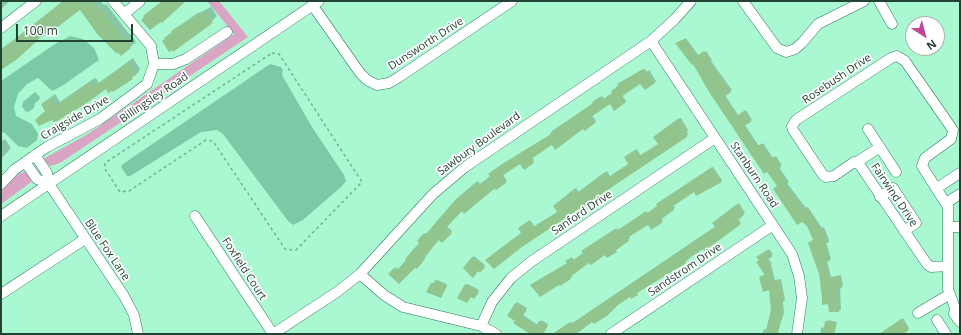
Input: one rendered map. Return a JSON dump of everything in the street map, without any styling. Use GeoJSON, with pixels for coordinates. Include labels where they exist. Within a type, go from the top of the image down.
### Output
{"type":"FeatureCollection","features":[{"type":"Feature","properties":{"kind":"street"},"geometry":{"type":"LineString","coordinates":[[1,28],[36,1]]}},
{"type":"Feature","properties":{"kind":"street"},"geometry":{"type":"LineString","coordinates":[[113,1],[151,46],[154,64],[173,64],[186,59],[227,32]]}},
{"type":"Feature","properties":{"kind":"street"},"geometry":{"type":"LineString","coordinates":[[124,14],[140,1]]}},
{"type":"Feature","properties":{"kind":"street","name":"Dunsworth Drive"},"geometry":{"type":"LineString","coordinates":[[316,3],[360,73],[368,80],[377,84],[389,83],[399,77],[512,1]]}},
{"type":"Feature","properties":{"kind":"street","name":"Sawbury Boulevard"},"geometry":{"type":"LineString","coordinates":[[273,334],[338,292],[360,274],[432,194],[465,167],[651,41],[675,19],[691,1]]}},
{"type":"Feature","properties":{"kind":"street"},"geometry":{"type":"LineString","coordinates":[[743,1],[777,48],[786,52],[795,49],[802,43],[818,24],[864,1]]}},
{"type":"Feature","properties":{"kind":"street"},"geometry":{"type":"LineString","coordinates":[[878,1],[892,24]]}},
{"type":"Feature","properties":{"kind":"street","name":"Billingsley Road"},"geometry":{"type":"LineString","coordinates":[[1,216],[316,3]]}},
{"type":"Feature","properties":{"kind":"street","name":"Stanburn Road"},"geometry":{"type":"LineString","coordinates":[[651,41],[792,254],[799,276],[802,298],[797,334]]}},
{"type":"Feature","properties":{"kind":"street","name":"Rosebush Drive"},"geometry":{"type":"LineString","coordinates":[[792,126],[796,120],[890,58],[897,56],[905,61],[953,130],[951,139],[925,158],[922,164],[937,188]]}},
{"type":"Feature","properties":{"kind":"street","name":"Craigside Drive"},"geometry":{"type":"LineString","coordinates":[[1,184],[35,155],[100,119],[138,92],[147,84],[154,64]]}},
{"type":"Feature","properties":{"kind":"street","name":"Fairwind Drive"},"geometry":{"type":"LineString","coordinates":[[792,126],[795,133],[823,175],[830,177],[834,176],[857,162],[926,264],[931,267],[948,266]]}},
{"type":"Feature","properties":{"kind":"street"},"geometry":{"type":"LineString","coordinates":[[868,129],[896,172]]}},
{"type":"Feature","properties":{"kind":"street","name":"Sanford Drive"},"geometry":{"type":"LineString","coordinates":[[481,326],[492,302],[511,278],[532,261],[715,138]]}},
{"type":"Feature","properties":{"kind":"street"},"geometry":{"type":"LineString","coordinates":[[857,162],[880,147]]}},
{"type":"Feature","properties":{"kind":"street","name":"Craigside Drive"},"geometry":{"type":"LineString","coordinates":[[35,155],[46,173],[49,184]]}},
{"type":"Feature","properties":{"kind":"street"},"geometry":{"type":"LineString","coordinates":[[25,162],[38,179],[49,184]]}},
{"type":"Feature","properties":{"kind":"street"},"geometry":{"type":"LineString","coordinates":[[960,173],[937,188],[948,207],[948,289],[958,307],[954,314],[960,322]]}},
{"type":"Feature","properties":{"kind":"street","name":"Blue Fox Lane"},"geometry":{"type":"LineString","coordinates":[[49,184],[124,296],[134,315],[138,334]]}},
{"type":"Feature","properties":{"kind":"street"},"geometry":{"type":"LineString","coordinates":[[880,196],[893,188],[916,223],[904,232]]}},
{"type":"Feature","properties":{"kind":"street"},"geometry":{"type":"LineString","coordinates":[[946,203],[960,194]]}},
{"type":"Feature","properties":{"kind":"street","name":"Foxfield Court"},"geometry":{"type":"LineString","coordinates":[[196,216],[273,334]]}},
{"type":"Feature","properties":{"kind":"street","name":"Sandstrom Drive"},"geometry":{"type":"LineString","coordinates":[[610,334],[773,225]]}},
{"type":"Feature","properties":{"kind":"street"},"geometry":{"type":"LineString","coordinates":[[948,227],[960,227]]}},
{"type":"Feature","properties":{"kind":"street"},"geometry":{"type":"LineString","coordinates":[[1,294],[85,239]]}},
{"type":"Feature","properties":{"kind":"street"},"geometry":{"type":"LineString","coordinates":[[360,274],[384,295],[403,307],[481,326],[496,334]]}},
{"type":"Feature","properties":{"kind":"street"},"geometry":{"type":"LineString","coordinates":[[918,313],[950,294]]}},
{"type":"Feature","properties":{"kind":"street"},"geometry":{"type":"LineString","coordinates":[[937,320],[946,334]]}},
{"type":"Feature","properties":{"kind":"path"},"geometry":{"type":"LineString","coordinates":[[272,53],[279,54],[362,182],[296,250],[285,249],[213,141],[206,140],[129,191],[120,192],[105,168],[105,163],[272,53]]}},
{"type":"Feature","properties":{"kind":"shaded area"},"geometry":{"type":"Polygon","coordinates":[[[207,1],[219,1],[248,37],[60,163],[50,166],[43,159],[88,134],[234,34],[207,1]]]}},
{"type":"Feature","properties":{"kind":"shaded area"},"geometry":{"type":"Polygon","coordinates":[[[70,36],[83,39],[94,48],[99,60],[62,86],[52,91],[38,78],[27,84],[18,94],[14,107],[16,116],[32,124],[38,134],[37,140],[27,148],[18,146],[5,133],[1,132],[1,81],[55,44],[70,36]]]}},
{"type":"Feature","properties":{"kind":"shaded area"},"geometry":{"type":"Polygon","coordinates":[[[270,64],[281,67],[283,70],[282,75],[312,127],[344,175],[346,181],[303,220],[293,225],[288,221],[223,134],[217,130],[201,132],[130,176],[127,176],[121,167],[123,164],[270,64]]]}},
{"type":"Feature","properties":{"kind":"shaded area"},"geometry":{"type":"Polygon","coordinates":[[[35,92],[40,97],[39,100],[35,103],[34,108],[28,112],[25,111],[22,106],[23,102],[35,92]]]}},
{"type":"Feature","properties":{"kind":"shaded area"},"geometry":{"type":"Polygon","coordinates":[[[26,171],[32,179],[30,183],[1,204],[1,190],[18,174],[26,171]]]}},
{"type":"Feature","properties":{"kind":"building"},"geometry":{"type":"Polygon","coordinates":[[[63,1],[92,1],[99,9],[100,8],[124,39],[126,38],[131,48],[121,56],[118,53],[117,54],[98,35],[80,10],[59,26],[51,31],[50,30],[35,41],[36,42],[16,60],[1,70],[1,50],[63,1]]]}},
{"type":"Feature","properties":{"kind":"building"},"geometry":{"type":"Polygon","coordinates":[[[162,1],[186,1],[162,23],[161,22],[150,30],[141,20],[144,17],[143,16],[162,1]]]}},
{"type":"Feature","properties":{"kind":"building"},"geometry":{"type":"Polygon","coordinates":[[[202,12],[203,14],[206,12],[213,22],[173,52],[172,50],[169,52],[162,41],[165,39],[164,38],[172,32],[171,31],[202,12]]]}},
{"type":"Feature","properties":{"kind":"building"},"geometry":{"type":"Polygon","coordinates":[[[685,39],[697,56],[704,51],[711,62],[710,63],[731,92],[724,97],[737,116],[744,111],[751,122],[744,126],[757,146],[761,144],[771,158],[774,157],[781,167],[778,169],[788,184],[786,185],[804,209],[807,207],[820,229],[822,228],[829,242],[825,244],[830,261],[825,262],[830,278],[840,276],[842,288],[838,289],[839,312],[829,312],[828,304],[822,305],[819,274],[808,243],[813,240],[807,226],[802,222],[797,225],[773,189],[777,186],[767,172],[764,174],[709,92],[693,64],[692,65],[675,43],[685,39]]]}},
{"type":"Feature","properties":{"kind":"building"},"geometry":{"type":"Polygon","coordinates":[[[128,62],[136,75],[132,77],[133,79],[113,92],[108,93],[106,89],[90,101],[54,123],[52,120],[39,126],[35,120],[45,111],[41,104],[50,98],[55,106],[91,82],[93,87],[128,62]]]}},
{"type":"Feature","properties":{"kind":"building"},"geometry":{"type":"Polygon","coordinates":[[[643,69],[645,72],[647,71],[655,83],[645,90],[640,84],[621,97],[625,103],[614,111],[610,104],[591,117],[595,123],[585,131],[583,129],[555,150],[552,145],[531,159],[534,163],[524,170],[520,164],[502,176],[506,183],[496,190],[494,189],[464,214],[462,211],[446,228],[452,233],[442,243],[439,240],[424,257],[425,259],[417,269],[415,268],[399,284],[388,274],[394,268],[397,270],[419,243],[417,241],[423,234],[425,235],[455,200],[476,182],[479,185],[490,176],[488,174],[499,166],[551,134],[550,133],[593,103],[592,102],[600,97],[602,100],[612,93],[611,91],[618,86],[617,84],[643,69]]]}},
{"type":"Feature","properties":{"kind":"building"},"geometry":{"type":"Polygon","coordinates":[[[679,118],[688,132],[685,133],[687,137],[522,247],[494,269],[485,260],[521,233],[518,228],[529,221],[533,227],[557,212],[553,206],[574,189],[577,193],[605,172],[609,177],[628,164],[624,157],[635,150],[639,156],[658,144],[653,137],[679,118]]]}},
{"type":"Feature","properties":{"kind":"building"},"geometry":{"type":"Polygon","coordinates":[[[712,167],[722,182],[696,196],[694,192],[672,207],[674,210],[660,220],[662,223],[651,230],[648,225],[627,238],[629,241],[616,250],[617,252],[607,258],[605,255],[591,265],[589,263],[570,277],[571,279],[540,297],[530,285],[567,263],[565,261],[570,258],[572,261],[583,253],[581,251],[615,229],[616,231],[645,212],[646,214],[657,206],[656,204],[712,167]]]}},
{"type":"Feature","properties":{"kind":"building"},"geometry":{"type":"Polygon","coordinates":[[[737,204],[744,215],[737,221],[740,225],[704,251],[703,249],[691,257],[685,262],[686,263],[637,293],[638,295],[631,299],[630,297],[618,305],[607,316],[594,324],[592,322],[576,334],[552,334],[570,322],[571,324],[715,227],[712,223],[737,204]]]}},
{"type":"Feature","properties":{"kind":"building"},"geometry":{"type":"Polygon","coordinates":[[[767,250],[772,257],[767,260],[771,266],[774,281],[779,280],[783,293],[782,315],[778,334],[765,334],[771,310],[769,290],[763,292],[759,277],[765,275],[756,262],[759,260],[756,257],[767,250]]]}},
{"type":"Feature","properties":{"kind":"building"},"geometry":{"type":"Polygon","coordinates":[[[472,257],[485,267],[480,273],[478,271],[473,278],[463,268],[472,257]]]}},
{"type":"Feature","properties":{"kind":"building"},"geometry":{"type":"Polygon","coordinates":[[[435,280],[447,286],[441,298],[426,292],[431,283],[433,284],[435,280]]]}},
{"type":"Feature","properties":{"kind":"building"},"geometry":{"type":"Polygon","coordinates":[[[465,284],[479,292],[474,299],[471,297],[467,303],[457,298],[465,284]]]}},
{"type":"Feature","properties":{"kind":"building"},"geometry":{"type":"Polygon","coordinates":[[[515,303],[527,310],[522,317],[536,326],[539,321],[548,326],[543,334],[530,334],[513,323],[515,321],[507,316],[515,303]]]}},
{"type":"Feature","properties":{"kind":"building"},"geometry":{"type":"Polygon","coordinates":[[[901,319],[909,330],[903,334],[879,334],[901,319]]]}},
{"type":"Feature","properties":{"kind":"building"},"geometry":{"type":"Polygon","coordinates":[[[825,321],[836,323],[834,334],[823,334],[825,321]]]}}]}
